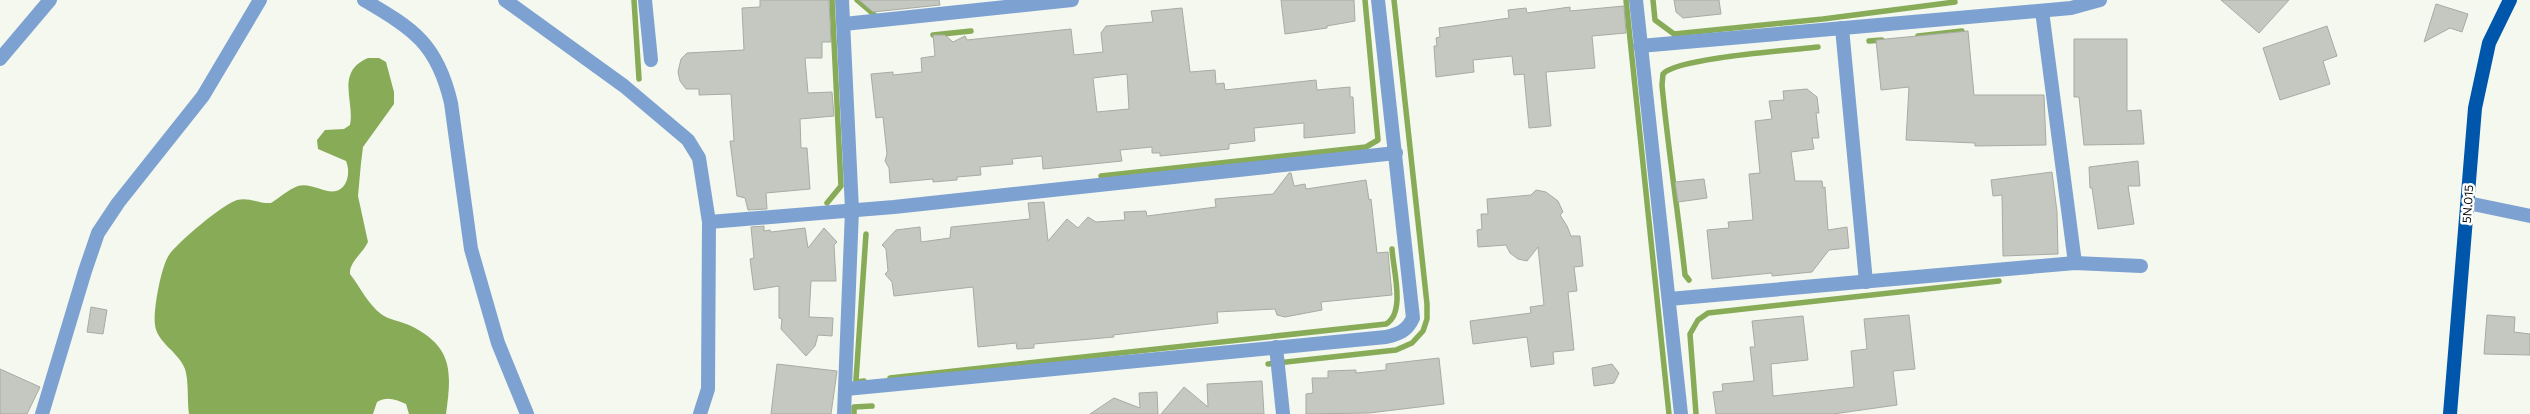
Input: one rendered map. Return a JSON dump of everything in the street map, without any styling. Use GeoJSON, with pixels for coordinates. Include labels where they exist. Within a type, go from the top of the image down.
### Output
{"type":"FeatureCollection","features":[{"type":"Feature","properties":{"kind":"main road","name":"5N.015"},"geometry":{"type":"LineString","coordinates":[[2450,414],[2468,204],[2474,108],[2489,43],[2510,0]]}},
{"type":"Feature","properties":{"kind":"street"},"geometry":{"type":"LineString","coordinates":[[0,59],[50,0]]}},
{"type":"Feature","properties":{"kind":"street"},"geometry":{"type":"LineString","coordinates":[[42,414],[84,271],[98,233],[118,203],[203,96],[260,0]]}},
{"type":"Feature","properties":{"kind":"street"},"geometry":{"type":"LineString","coordinates":[[364,0],[416,33],[439,64],[451,103],[470,249],[498,343],[527,414]]}},
{"type":"Feature","properties":{"kind":"street"},"geometry":{"type":"LineString","coordinates":[[505,0],[624,86],[688,140],[699,158],[709,222],[708,389],[700,414]]}},
{"type":"Feature","properties":{"kind":"street"},"geometry":{"type":"LineString","coordinates":[[645,0],[650,60]]}},
{"type":"Feature","properties":{"kind":"street"},"geometry":{"type":"LineString","coordinates":[[842,0],[852,210],[844,414]]}},
{"type":"Feature","properties":{"kind":"street"},"geometry":{"type":"LineString","coordinates":[[844,24],[1072,0]]}},
{"type":"Feature","properties":{"kind":"street"},"geometry":{"type":"LineString","coordinates":[[846,389],[1386,337],[1401,334],[1409,327],[1414,318],[1378,0]]}},
{"type":"Feature","properties":{"kind":"street"},"geometry":{"type":"LineString","coordinates":[[1636,0],[1681,414]]}},
{"type":"Feature","properties":{"kind":"street"},"geometry":{"type":"LineString","coordinates":[[1640,46],[2042,11],[2071,8],[2100,0]]}},
{"type":"Feature","properties":{"kind":"street"},"geometry":{"type":"LineString","coordinates":[[2042,11],[2075,263]]}},
{"type":"Feature","properties":{"kind":"street"},"geometry":{"type":"LineString","coordinates":[[1842,28],[1866,282]]}},
{"type":"Feature","properties":{"kind":"street"},"geometry":{"type":"LineString","coordinates":[[709,222],[852,210],[1396,153]]}},
{"type":"Feature","properties":{"kind":"street"},"geometry":{"type":"LineString","coordinates":[[2468,204],[2530,216]]}},
{"type":"Feature","properties":{"kind":"street"},"geometry":{"type":"LineString","coordinates":[[1669,299],[2075,263],[2140,266]]}},
{"type":"Feature","properties":{"kind":"street"},"geometry":{"type":"LineString","coordinates":[[1276,347],[1283,414]]}},
{"type":"Feature","properties":{"kind":"shaded area"},"geometry":{"type":"Polygon","coordinates":[[[368,58],[379,58],[386,62],[394,92],[394,104],[363,147],[358,196],[368,242],[352,265],[350,274],[376,310],[387,318],[409,325],[423,333],[442,351],[449,372],[446,414],[409,414],[406,404],[388,399],[377,402],[373,414],[189,414],[185,369],[178,357],[160,337],[155,325],[158,289],[169,255],[191,233],[212,216],[237,200],[246,199],[271,203],[291,189],[304,185],[330,191],[340,189],[345,184],[348,175],[346,161],[318,149],[317,140],[325,130],[344,129],[350,125],[349,79],[352,71],[358,64],[368,58]]]}},
{"type":"Feature","properties":{"kind":"building"},"geometry":{"type":"Polygon","coordinates":[[[760,0],[829,0],[831,42],[822,42],[822,58],[805,58],[808,93],[832,92],[834,116],[800,119],[801,148],[807,148],[810,189],[766,193],[767,209],[748,210],[745,198],[737,196],[730,141],[734,141],[731,94],[699,95],[699,89],[686,89],[680,81],[678,72],[681,59],[687,53],[744,50],[742,8],[760,7],[760,0]]]}},
{"type":"Feature","properties":{"kind":"building"},"geometry":{"type":"Polygon","coordinates":[[[859,0],[939,0],[940,5],[873,12],[859,0]]]}},
{"type":"Feature","properties":{"kind":"building"},"geometry":{"type":"Polygon","coordinates":[[[1281,0],[1354,0],[1355,21],[1327,26],[1327,28],[1285,34],[1281,0]]]}},
{"type":"Feature","properties":{"kind":"building"},"geometry":{"type":"Polygon","coordinates":[[[1674,0],[1719,0],[1721,14],[1683,18],[1676,12],[1674,0]]]}},
{"type":"Feature","properties":{"kind":"building"},"geometry":{"type":"Polygon","coordinates":[[[2221,0],[2289,0],[2259,33],[2221,0]]]}},
{"type":"Feature","properties":{"kind":"building"},"geometry":{"type":"Polygon","coordinates":[[[2436,4],[2468,14],[2462,32],[2450,28],[2424,42],[2436,4]]]}},
{"type":"Feature","properties":{"kind":"building"},"geometry":{"type":"Polygon","coordinates":[[[1624,6],[1626,33],[1592,36],[1595,68],[1546,72],[1551,126],[1529,128],[1524,74],[1514,75],[1512,56],[1473,60],[1474,72],[1436,77],[1434,46],[1437,46],[1436,38],[1440,37],[1439,28],[1509,18],[1508,10],[1526,8],[1527,13],[1570,7],[1570,11],[1624,6]]]}},
{"type":"Feature","properties":{"kind":"building"},"geometry":{"type":"Polygon","coordinates":[[[1182,8],[1190,72],[1215,70],[1216,84],[1224,83],[1225,90],[1316,80],[1317,90],[1350,87],[1350,97],[1353,97],[1355,133],[1304,138],[1304,123],[1254,128],[1255,141],[1229,144],[1229,149],[1160,156],[1160,153],[1152,153],[1152,147],[1120,150],[1122,161],[1043,169],[1042,156],[1012,159],[1013,164],[980,167],[981,175],[957,177],[957,180],[933,182],[933,179],[890,183],[889,168],[885,161],[887,154],[883,117],[876,118],[871,74],[893,72],[893,75],[922,72],[921,58],[935,56],[933,35],[945,35],[953,42],[965,36],[967,40],[1071,29],[1074,55],[1103,52],[1101,33],[1106,26],[1153,22],[1151,11],[1182,8]],[[1127,74],[1093,78],[1097,112],[1129,109],[1127,74]]]}},
{"type":"Feature","properties":{"kind":"building"},"geometry":{"type":"Polygon","coordinates":[[[2327,26],[2337,56],[2323,61],[2330,84],[2280,100],[2263,48],[2327,26]]]}},
{"type":"Feature","properties":{"kind":"building"},"geometry":{"type":"Polygon","coordinates":[[[1968,31],[1974,95],[2044,95],[2046,145],[1975,146],[1975,143],[1906,140],[1909,87],[1881,90],[1876,40],[1968,31]]]}},
{"type":"Feature","properties":{"kind":"building"},"geometry":{"type":"Polygon","coordinates":[[[2074,39],[2127,39],[2127,111],[2141,110],[2144,144],[2084,145],[2079,97],[2074,97],[2074,39]]]}},
{"type":"Feature","properties":{"kind":"building"},"geometry":{"type":"Polygon","coordinates":[[[1807,89],[1817,97],[1819,113],[1816,113],[1819,138],[1812,138],[1814,149],[1791,152],[1795,181],[1822,181],[1823,188],[1825,187],[1828,230],[1847,227],[1849,248],[1829,250],[1812,272],[1772,276],[1772,273],[1712,279],[1707,230],[1729,228],[1728,222],[1753,220],[1749,174],[1760,173],[1755,121],[1772,119],[1769,101],[1784,100],[1783,91],[1807,89]]]}},
{"type":"Feature","properties":{"kind":"building"},"geometry":{"type":"Polygon","coordinates":[[[2138,161],[2140,186],[2128,186],[2134,224],[2098,229],[2092,188],[2090,188],[2089,167],[2138,161]]]}},
{"type":"Feature","properties":{"kind":"building"},"geometry":{"type":"Polygon","coordinates":[[[2052,172],[2057,212],[2058,254],[2003,256],[2002,195],[1993,196],[1991,180],[2052,172]]]}},
{"type":"Feature","properties":{"kind":"building"},"geometry":{"type":"Polygon","coordinates":[[[1289,173],[1291,173],[1294,186],[1305,184],[1306,189],[1366,180],[1369,200],[1371,199],[1377,253],[1388,252],[1392,295],[1321,302],[1322,310],[1285,317],[1277,315],[1275,309],[1217,312],[1218,323],[1113,335],[1114,337],[1034,344],[1034,348],[1017,349],[1016,343],[978,347],[973,287],[894,296],[892,282],[885,274],[888,271],[886,249],[882,245],[896,230],[920,227],[921,242],[950,238],[951,227],[1030,219],[1028,203],[1044,202],[1048,241],[1067,219],[1078,228],[1088,217],[1096,222],[1125,220],[1124,212],[1146,211],[1147,216],[1216,207],[1215,199],[1273,194],[1289,173]]]}},
{"type":"Feature","properties":{"kind":"building"},"geometry":{"type":"Polygon","coordinates":[[[1704,179],[1707,198],[1678,202],[1675,182],[1704,179]]]}},
{"type":"Feature","properties":{"kind":"building"},"geometry":{"type":"Polygon","coordinates":[[[1536,190],[1546,192],[1558,201],[1563,212],[1560,215],[1571,236],[1580,236],[1583,266],[1574,267],[1577,291],[1568,292],[1574,350],[1553,352],[1554,364],[1531,367],[1527,337],[1473,344],[1470,321],[1531,313],[1530,307],[1544,305],[1538,247],[1527,261],[1518,259],[1510,253],[1506,245],[1478,247],[1477,230],[1482,229],[1481,214],[1488,214],[1487,199],[1531,195],[1536,190]]]}},
{"type":"Feature","properties":{"kind":"building"},"geometry":{"type":"Polygon","coordinates":[[[764,226],[764,231],[770,230],[771,232],[805,228],[808,248],[824,228],[837,242],[834,245],[836,281],[811,281],[809,317],[833,318],[832,336],[818,335],[815,346],[806,356],[781,329],[779,286],[754,290],[750,259],[754,258],[751,227],[764,226]]]}},
{"type":"Feature","properties":{"kind":"building"},"geometry":{"type":"Polygon","coordinates":[[[91,307],[107,310],[103,334],[87,332],[91,307]]]}},
{"type":"Feature","properties":{"kind":"building"},"geometry":{"type":"Polygon","coordinates":[[[1909,315],[1915,369],[1893,371],[1897,405],[1833,414],[1716,414],[1713,392],[1723,391],[1722,384],[1754,381],[1750,347],[1755,347],[1752,321],[1803,316],[1808,360],[1771,364],[1773,396],[1854,387],[1851,351],[1867,349],[1864,319],[1909,315]]]}},
{"type":"Feature","properties":{"kind":"building"},"geometry":{"type":"Polygon","coordinates":[[[2487,315],[2515,317],[2514,332],[2530,334],[2530,355],[2484,354],[2487,315]]]}},
{"type":"Feature","properties":{"kind":"building"},"geometry":{"type":"Polygon","coordinates":[[[1439,358],[1444,404],[1369,413],[1306,414],[1306,394],[1313,393],[1312,378],[1328,378],[1328,371],[1356,370],[1356,373],[1386,370],[1386,364],[1439,358]]]}},
{"type":"Feature","properties":{"kind":"building"},"geometry":{"type":"Polygon","coordinates":[[[777,364],[837,371],[831,414],[771,414],[777,364]]]}},
{"type":"Feature","properties":{"kind":"building"},"geometry":{"type":"Polygon","coordinates":[[[1612,364],[1619,373],[1614,383],[1594,386],[1592,368],[1612,364]]]}},
{"type":"Feature","properties":{"kind":"building"},"geometry":{"type":"Polygon","coordinates":[[[0,369],[40,387],[27,414],[0,414],[0,369]]]}},
{"type":"Feature","properties":{"kind":"building"},"geometry":{"type":"Polygon","coordinates":[[[1262,381],[1264,414],[1161,414],[1184,387],[1208,407],[1207,384],[1262,381]]]}},
{"type":"Feature","properties":{"kind":"building"},"geometry":{"type":"Polygon","coordinates":[[[1157,392],[1158,414],[1090,414],[1114,398],[1140,408],[1139,393],[1157,392]]]}},
{"type":"Feature","properties":{"kind":"waterway"},"geometry":{"type":"LineString","coordinates":[[634,0],[639,79]]}},
{"type":"Feature","properties":{"kind":"waterway"},"geometry":{"type":"LineString","coordinates":[[827,203],[841,186],[832,0]]}},
{"type":"Feature","properties":{"kind":"waterway"},"geometry":{"type":"LineString","coordinates":[[857,0],[878,18]]}},
{"type":"Feature","properties":{"kind":"waterway"},"geometry":{"type":"LineString","coordinates":[[1101,176],[1366,147],[1378,140],[1365,0]]}},
{"type":"Feature","properties":{"kind":"waterway"},"geometry":{"type":"LineString","coordinates":[[1268,364],[1396,350],[1412,343],[1423,331],[1427,319],[1427,304],[1394,0]]}},
{"type":"Feature","properties":{"kind":"waterway"},"geometry":{"type":"LineString","coordinates":[[1626,0],[1669,414]]}},
{"type":"Feature","properties":{"kind":"waterway"},"geometry":{"type":"LineString","coordinates":[[1653,0],[1655,20],[1674,34],[1823,19],[1955,2]]}},
{"type":"Feature","properties":{"kind":"waterway"},"geometry":{"type":"LineString","coordinates":[[933,35],[971,31]]}},
{"type":"Feature","properties":{"kind":"waterway"},"geometry":{"type":"LineString","coordinates":[[1918,36],[1962,31]]}},
{"type":"Feature","properties":{"kind":"waterway"},"geometry":{"type":"LineString","coordinates":[[1869,41],[1882,40]]}},
{"type":"Feature","properties":{"kind":"waterway"},"geometry":{"type":"LineString","coordinates":[[1689,280],[1685,275],[1664,109],[1663,74],[1672,68],[1710,59],[1818,47]]}},
{"type":"Feature","properties":{"kind":"waterway"},"geometry":{"type":"LineString","coordinates":[[864,381],[857,382],[856,380],[866,234]]}},
{"type":"Feature","properties":{"kind":"waterway"},"geometry":{"type":"LineString","coordinates":[[890,378],[1386,324],[1396,310],[1397,301],[1392,249]]}},
{"type":"Feature","properties":{"kind":"waterway"},"geometry":{"type":"LineString","coordinates":[[1696,414],[1690,334],[1698,320],[1708,313],[1999,281]]}},
{"type":"Feature","properties":{"kind":"waterway"},"geometry":{"type":"LineString","coordinates":[[854,414],[854,407],[872,406]]}}]}
